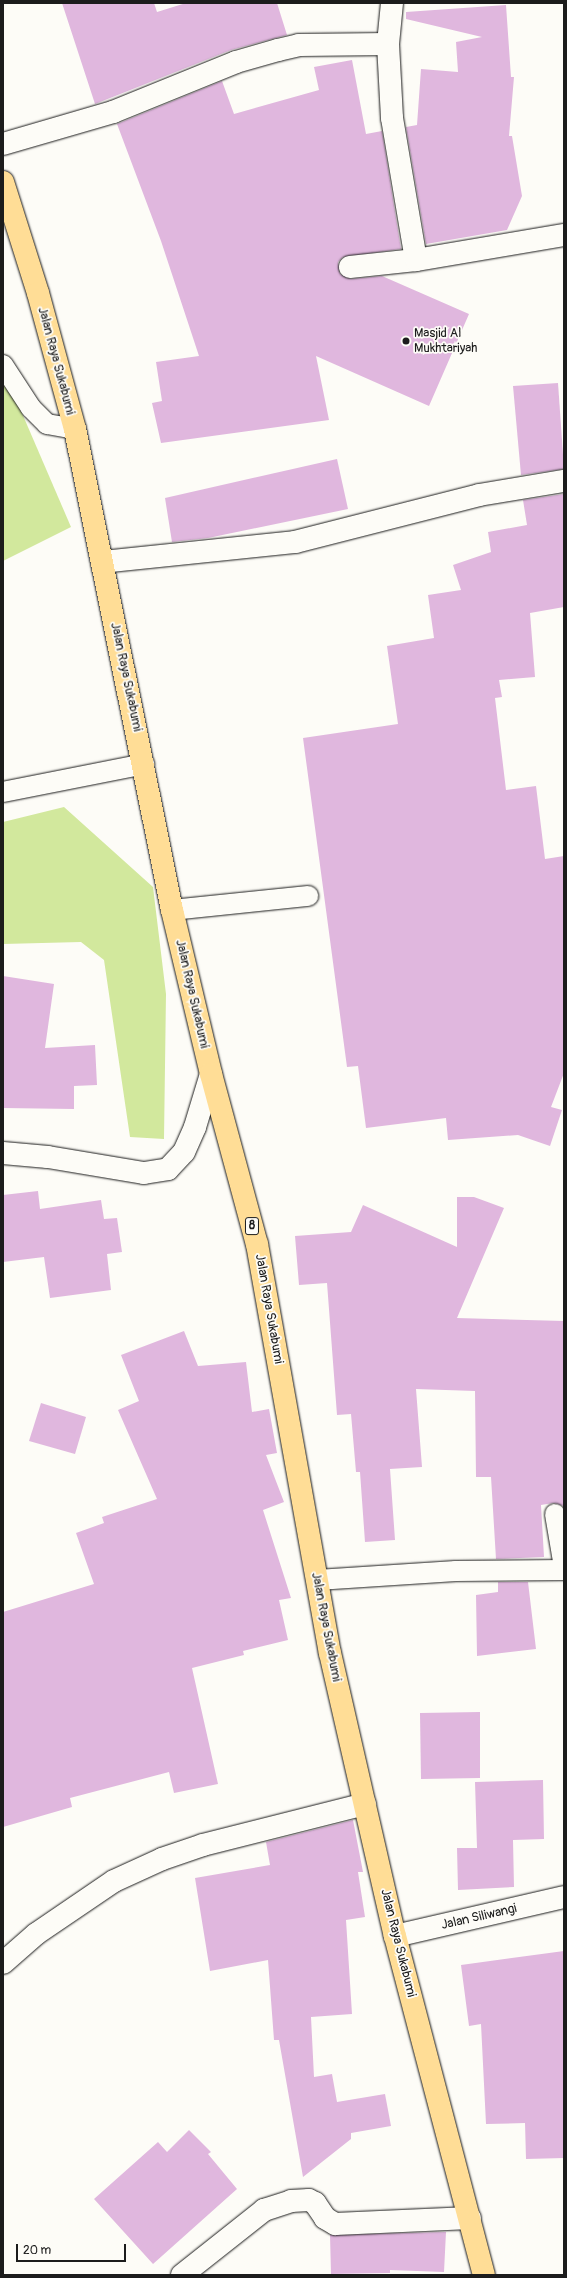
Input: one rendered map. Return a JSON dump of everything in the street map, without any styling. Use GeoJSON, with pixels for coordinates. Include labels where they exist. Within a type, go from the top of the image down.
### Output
{"type":"FeatureCollection","features":[{"type":"Feature","properties":{"kind":"highway","name":"Jalan Raya Sukabumi"},"geometry":{"type":"LineString","coordinates":[[3,182],[38,293],[75,429],[144,764],[172,910],[211,1074],[257,1244],[330,1653],[395,1936],[484,2275]]}},
{"type":"Feature","properties":{"kind":"street"},"geometry":{"type":"LineString","coordinates":[[392,3],[388,44],[398,161],[416,260]]}},
{"type":"Feature","properties":{"kind":"street"},"geometry":{"type":"LineString","coordinates":[[3,144],[113,112],[236,62],[278,50],[299,45],[388,44]]}},
{"type":"Feature","properties":{"kind":"street"},"geometry":{"type":"LineString","coordinates":[[350,267],[416,260],[564,235]]}},
{"type":"Feature","properties":{"kind":"street"},"geometry":{"type":"LineString","coordinates":[[102,562],[295,542],[479,495],[564,481]]}},
{"type":"Feature","properties":{"kind":"street"},"geometry":{"type":"LineString","coordinates":[[3,1153],[48,1157],[144,1173],[168,1169],[184,1152],[195,1127],[211,1074]]}},
{"type":"Feature","properties":{"kind":"street"},"geometry":{"type":"LineString","coordinates":[[3,1963],[36,1934],[114,1881],[162,1859],[202,1845],[365,1804]]}},
{"type":"Feature","properties":{"kind":"street","name":"Jalan Siliwangi"},"geometry":{"type":"LineString","coordinates":[[395,1936],[564,1897]]}},
{"type":"Feature","properties":{"kind":"street"},"geometry":{"type":"LineString","coordinates":[[182,2275],[264,2210],[290,2201],[309,2200],[315,2203],[325,2218],[336,2224],[470,2218]]}},
{"type":"Feature","properties":{"kind":"lane"},"geometry":{"type":"LineString","coordinates":[[3,365],[31,408],[47,424],[75,429]]}},
{"type":"Feature","properties":{"kind":"lane"},"geometry":{"type":"LineString","coordinates":[[3,792],[144,764]]}},
{"type":"Feature","properties":{"kind":"lane"},"geometry":{"type":"LineString","coordinates":[[172,910],[308,896]]}},
{"type":"Feature","properties":{"kind":"lane"},"geometry":{"type":"LineString","coordinates":[[317,1580],[456,1571],[564,1569],[555,1514]]}},
{"type":"Feature","properties":{"kind":"green space"},"geometry":{"type":"Polygon","coordinates":[[[3,369],[71,527],[3,561],[3,369]]]}},
{"type":"Feature","properties":{"kind":"green space"},"geometry":{"type":"Polygon","coordinates":[[[64,807],[153,887],[166,994],[164,1139],[130,1137],[104,960],[81,942],[3,944],[3,822],[64,807]]]}},
{"type":"Feature","properties":{"kind":"building"},"geometry":{"type":"Polygon","coordinates":[[[62,3],[154,3],[157,12],[186,3],[277,3],[287,35],[231,50],[95,104],[62,3]]]}},
{"type":"Feature","properties":{"kind":"building"},"geometry":{"type":"Polygon","coordinates":[[[506,5],[511,77],[514,77],[509,136],[512,136],[522,196],[507,230],[426,244],[406,127],[417,125],[421,69],[458,72],[456,42],[482,37],[406,19],[406,12],[506,5]]]}},
{"type":"Feature","properties":{"kind":"building"},"geometry":{"type":"Polygon","coordinates":[[[352,60],[366,134],[382,131],[401,249],[343,257],[338,262],[340,274],[351,279],[382,276],[469,314],[429,406],[316,356],[329,420],[161,443],[152,403],[162,401],[156,362],[199,356],[161,241],[117,124],[222,81],[234,114],[319,90],[314,67],[352,60]]]}},
{"type":"Feature","properties":{"kind":"building"},"geometry":{"type":"Polygon","coordinates":[[[558,383],[564,469],[521,475],[513,386],[558,383]]]}},
{"type":"Feature","properties":{"kind":"building"},"geometry":{"type":"Polygon","coordinates":[[[337,459],[348,509],[208,538],[172,542],[165,498],[337,459]]]}},
{"type":"Feature","properties":{"kind":"building"},"geometry":{"type":"Polygon","coordinates":[[[564,494],[564,607],[530,613],[535,677],[499,680],[502,697],[495,698],[506,790],[536,786],[545,859],[564,856],[564,1073],[551,1107],[562,1110],[550,1146],[518,1135],[448,1140],[446,1118],[366,1128],[358,1066],[347,1067],[303,738],[398,724],[387,646],[434,638],[428,595],[461,590],[453,565],[491,552],[488,532],[527,525],[523,500],[564,494]]]}},
{"type":"Feature","properties":{"kind":"building"},"geometry":{"type":"Polygon","coordinates":[[[3,976],[54,984],[45,1048],[95,1045],[97,1085],[74,1086],[74,1109],[3,1108],[3,976]]]}},
{"type":"Feature","properties":{"kind":"building"},"geometry":{"type":"Polygon","coordinates":[[[38,1191],[40,1209],[101,1200],[104,1219],[117,1218],[122,1252],[107,1254],[111,1290],[50,1298],[44,1257],[3,1262],[3,1195],[38,1191]]]}},
{"type":"Feature","properties":{"kind":"building"},"geometry":{"type":"Polygon","coordinates":[[[457,1197],[474,1197],[504,1208],[457,1318],[564,1321],[564,1506],[553,1503],[541,1505],[544,1557],[496,1559],[491,1477],[476,1477],[475,1391],[416,1389],[422,1467],[390,1469],[395,1540],[365,1542],[360,1472],[356,1472],[351,1414],[337,1415],[327,1283],[299,1285],[295,1236],[351,1232],[363,1205],[457,1247],[457,1197]]]}},
{"type":"Feature","properties":{"kind":"building"},"geometry":{"type":"Polygon","coordinates":[[[184,1331],[198,1366],[246,1362],[252,1412],[269,1409],[277,1453],[266,1455],[284,1502],[263,1510],[291,1598],[279,1600],[288,1640],[243,1651],[244,1655],[192,1668],[218,1784],[174,1793],[169,1772],[70,1798],[72,1807],[3,1827],[3,1612],[94,1584],[76,1533],[104,1523],[102,1517],[157,1499],[118,1410],[139,1401],[121,1355],[184,1331]]]}},
{"type":"Feature","properties":{"kind":"building"},"geometry":{"type":"Polygon","coordinates":[[[41,1403],[86,1417],[75,1454],[29,1441],[41,1403]]]}},
{"type":"Feature","properties":{"kind":"building"},"geometry":{"type":"Polygon","coordinates":[[[498,1582],[528,1582],[536,1649],[477,1656],[476,1595],[498,1592],[498,1582]]]}},
{"type":"Feature","properties":{"kind":"building"},"geometry":{"type":"Polygon","coordinates":[[[480,1712],[480,1778],[421,1779],[420,1713],[480,1712]]]}},
{"type":"Feature","properties":{"kind":"building"},"geometry":{"type":"Polygon","coordinates":[[[543,1780],[544,1839],[513,1840],[514,1887],[458,1890],[457,1848],[477,1848],[475,1782],[543,1780]]]}},
{"type":"Feature","properties":{"kind":"building"},"geometry":{"type":"Polygon","coordinates":[[[353,1820],[363,1872],[358,1872],[365,1917],[346,1920],[352,2014],[311,2017],[314,2077],[332,2074],[337,2102],[385,2094],[391,2126],[351,2133],[351,2139],[303,2177],[279,2040],[274,2040],[268,1960],[210,1971],[195,1878],[270,1865],[266,1842],[353,1820]]]}},
{"type":"Feature","properties":{"kind":"building"},"geometry":{"type":"Polygon","coordinates":[[[564,1951],[564,2158],[526,2159],[525,2123],[486,2124],[481,2024],[469,2026],[461,1965],[564,1951]]]}},
{"type":"Feature","properties":{"kind":"building"},"geometry":{"type":"Polygon","coordinates":[[[189,2130],[211,2152],[208,2154],[237,2189],[153,2264],[94,2199],[158,2142],[167,2152],[189,2130]]]}},
{"type":"Feature","properties":{"kind":"building"},"geometry":{"type":"Polygon","coordinates":[[[446,2232],[444,2272],[390,2270],[390,2273],[331,2274],[330,2235],[446,2232]]]}},
{"type":"Feature","properties":{"kind":"place","name":"Masjid Al Mukhtariyah"},"geometry":{"type":"Point","coordinates":[406,341]}}]}
